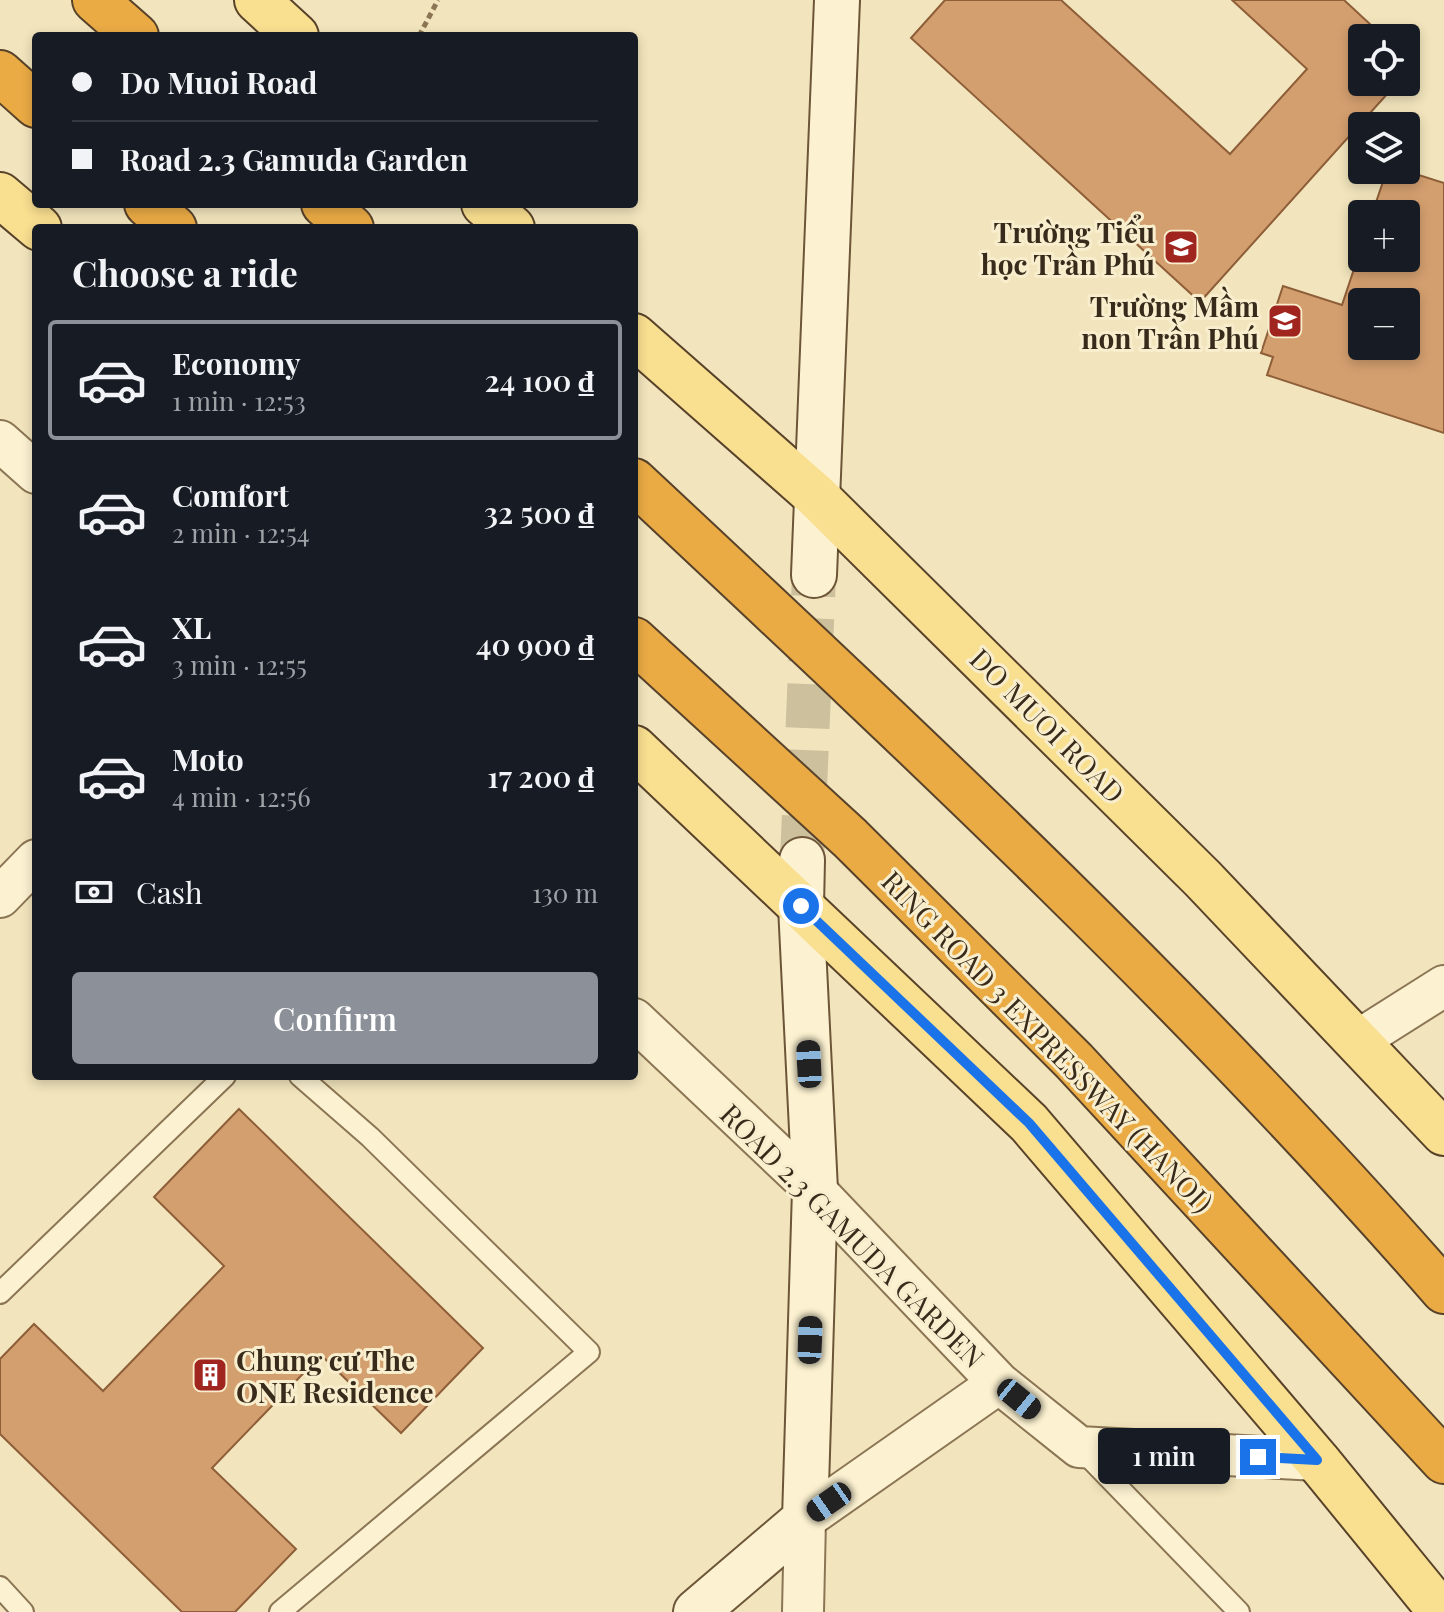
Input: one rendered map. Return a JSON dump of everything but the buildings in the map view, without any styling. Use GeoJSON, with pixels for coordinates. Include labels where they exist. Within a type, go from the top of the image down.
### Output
{"type":"FeatureCollection","features":[{"type":"Feature","properties":{"kind":"highway"},"geometry":{"type":"LineString","coordinates":[[95,0],[131,32]]}},
{"type":"Feature","properties":{"kind":"highway"},"geometry":{"type":"LineString","coordinates":[[0,73],[32,101]]}},
{"type":"Feature","properties":{"kind":"highway"},"geometry":{"type":"LineString","coordinates":[[152,208],[170,224]]}},
{"type":"Feature","properties":{"kind":"highway"},"geometry":{"type":"LineString","coordinates":[[328,208],[346,224]]}},
{"type":"Feature","properties":{"kind":"highway"},"geometry":{"type":"LineString","coordinates":[[638,485],[913,742],[1158,983],[1444,1291]]}},
{"type":"Feature","properties":{"kind":"highway","name":"RING ROAD 3 EXPRESSWAY (HANOI)"},"geometry":{"type":"LineString","coordinates":[[638,644],[850,838],[1074,1061],[1444,1461]]}},
{"type":"Feature","properties":{"kind":"main road"},"geometry":{"type":"LineString","coordinates":[[257,0],[292,32]]}},
{"type":"Feature","properties":{"kind":"main road"},"geometry":{"type":"LineString","coordinates":[[0,195],[34,224]]}},
{"type":"Feature","properties":{"kind":"main road"},"geometry":{"type":"LineString","coordinates":[[489,208],[507,224]]}},
{"type":"Feature","properties":{"kind":"main road","name":"DO MUOI ROAD"},"geometry":{"type":"LineString","coordinates":[[638,340],[816,496],[1203,879],[1444,1133]]}},
{"type":"Feature","properties":{"kind":"main road"},"geometry":{"type":"LineString","coordinates":[[638,752],[1029,1123],[1317,1460],[1441,1612]]}},
{"type":"Feature","properties":{"kind":"street"},"geometry":{"type":"LineString","coordinates":[[814,575],[837,0]]}},
{"type":"Feature","properties":{"kind":"street"},"geometry":{"type":"LineString","coordinates":[[0,441],[32,469]]}},
{"type":"Feature","properties":{"kind":"street"},"geometry":{"type":"LineString","coordinates":[[802,860],[801,906],[815,1190],[803,1612]]}},
{"type":"Feature","properties":{"kind":"street"},"geometry":{"type":"LineString","coordinates":[[0,897],[32,864]]}},
{"type":"Feature","properties":{"kind":"street"},"geometry":{"type":"LineString","coordinates":[[1357,1041],[1444,986]]}},
{"type":"Feature","properties":{"kind":"street","name":"ROAD 2.3 GAMUDA GARDEN"},"geometry":{"type":"LineString","coordinates":[[638,1023],[815,1190],[999,1383],[1079,1447]]}},
{"type":"Feature","properties":{"kind":"street"},"geometry":{"type":"LineString","coordinates":[[696,1612],[805,1519],[999,1383]]}},
{"type":"Feature","properties":{"kind":"street"},"geometry":{"type":"LineString","coordinates":[[1079,1447],[1317,1460]]}},
{"type":"Feature","properties":{"kind":"lane"},"geometry":{"type":"LineString","coordinates":[[0,1293],[221,1080]]}},
{"type":"Feature","properties":{"kind":"lane"},"geometry":{"type":"LineString","coordinates":[[280,1612],[589,1352],[370,1137],[305,1080]]}},
{"type":"Feature","properties":{"kind":"lane"},"geometry":{"type":"LineString","coordinates":[[1079,1447],[1239,1612]]}},
{"type":"Feature","properties":{"kind":"lane"},"geometry":{"type":"LineString","coordinates":[[0,1587],[23,1612]]}},
{"type":"Feature","properties":{"kind":"path"},"geometry":{"type":"LineString","coordinates":[[421,32],[438,0]]}},
{"type":"Feature","properties":{"kind":"tunnel"},"geometry":{"type":"LineString","coordinates":[[802,860],[814,575]]}},
{"type":"Feature","properties":{"kind":"place","name":"Trường Tiểu học Trần Phú"},"geometry":{"type":"Point","coordinates":[1181,247]}},
{"type":"Feature","properties":{"kind":"place","name":"Trường Mầm non Trần Phú"},"geometry":{"type":"Point","coordinates":[1285,321]}},
{"type":"Feature","properties":{"kind":"place","name":"Chung cư The ONE Residence"},"geometry":{"type":"Point","coordinates":[210,1375]}},
{"type":"Feature","properties":{"kind":"route"},"geometry":{"type":"LineString","coordinates":[[801,906],[1029,1123],[1317,1460],[1258,1457]]}}]}
